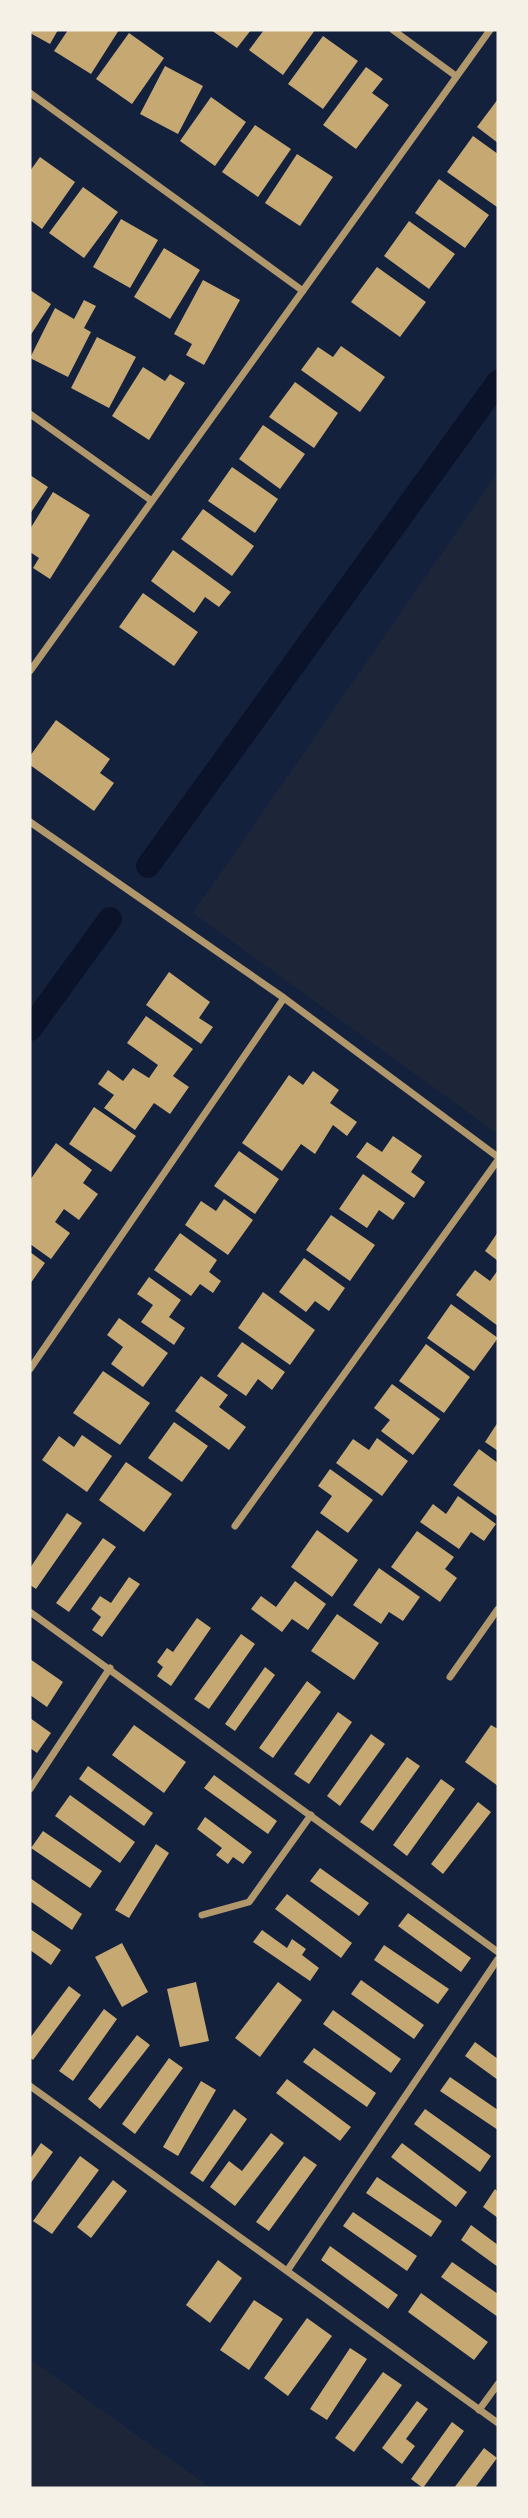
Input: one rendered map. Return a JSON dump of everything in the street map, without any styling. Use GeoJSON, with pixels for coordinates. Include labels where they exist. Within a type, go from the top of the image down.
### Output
{"type":"FeatureCollection","features":[{"type":"Feature","properties":{"kind":"street"},"geometry":{"type":"LineString","coordinates":[[393,30],[456,76]]}},
{"type":"Feature","properties":{"kind":"street"},"geometry":{"type":"LineString","coordinates":[[30,671],[489,30]]}},
{"type":"Feature","properties":{"kind":"street"},"geometry":{"type":"LineString","coordinates":[[30,93],[303,291]]}},
{"type":"Feature","properties":{"kind":"street"},"geometry":{"type":"LineString","coordinates":[[30,414],[152,501]]}},
{"type":"Feature","properties":{"kind":"street"},"geometry":{"type":"LineString","coordinates":[[30,822],[284,998],[498,1159],[235,1526]]}},
{"type":"Feature","properties":{"kind":"street"},"geometry":{"type":"LineString","coordinates":[[30,1369],[284,998]]}},
{"type":"Feature","properties":{"kind":"street"},"geometry":{"type":"LineString","coordinates":[[450,1676],[498,1609]]}},
{"type":"Feature","properties":{"kind":"street"},"geometry":{"type":"LineString","coordinates":[[30,1612],[498,1952]]}},
{"type":"Feature","properties":{"kind":"street"},"geometry":{"type":"LineString","coordinates":[[30,1789],[110,1668]]}},
{"type":"Feature","properties":{"kind":"street"},"geometry":{"type":"LineString","coordinates":[[202,1915],[249,1902],[311,1815]]}},
{"type":"Feature","properties":{"kind":"street"},"geometry":{"type":"LineString","coordinates":[[287,2271],[498,1959]]}},
{"type":"Feature","properties":{"kind":"street"},"geometry":{"type":"LineString","coordinates":[[30,2086],[498,2423]]}},
{"type":"Feature","properties":{"kind":"street"},"geometry":{"type":"LineString","coordinates":[[480,2410],[498,2384]]}},
{"type":"Feature","properties":{"kind":"shaded area"},"geometry":{"type":"Polygon","coordinates":[[[498,472],[498,1134],[193,913],[498,472]]]}},
{"type":"Feature","properties":{"kind":"shaded area"},"geometry":{"type":"Polygon","coordinates":[[[30,2359],[211,2488],[30,2488],[30,2359]]]}},
{"type":"Feature","properties":{"kind":"building"},"geometry":{"type":"Polygon","coordinates":[[[30,30],[58,30],[50,44],[30,33],[30,30]]]}},
{"type":"Feature","properties":{"kind":"building"},"geometry":{"type":"Polygon","coordinates":[[[68,30],[119,30],[91,74],[54,51],[68,30]]]}},
{"type":"Feature","properties":{"kind":"building"},"geometry":{"type":"Polygon","coordinates":[[[211,30],[251,30],[237,48],[211,30]]]}},
{"type":"Feature","properties":{"kind":"building"},"geometry":{"type":"Polygon","coordinates":[[[264,30],[315,30],[283,75],[249,50],[264,30]]]}},
{"type":"Feature","properties":{"kind":"building"},"geometry":{"type":"Polygon","coordinates":[[[129,33],[164,58],[132,104],[96,79],[129,33]]]}},
{"type":"Feature","properties":{"kind":"building"},"geometry":{"type":"Polygon","coordinates":[[[323,36],[358,61],[323,109],[288,84],[323,36]]]}},
{"type":"Feature","properties":{"kind":"building"},"geometry":{"type":"Polygon","coordinates":[[[165,66],[203,86],[178,134],[140,114],[165,66]]]}},
{"type":"Feature","properties":{"kind":"building"},"geometry":{"type":"Polygon","coordinates":[[[366,67],[383,79],[372,93],[389,105],[356,149],[323,125],[366,67]]]}},
{"type":"Feature","properties":{"kind":"building"},"geometry":{"type":"Polygon","coordinates":[[[211,97],[246,122],[215,166],[180,141],[211,97]]]}},
{"type":"Feature","properties":{"kind":"building"},"geometry":{"type":"Polygon","coordinates":[[[498,99],[498,143],[477,127],[498,99]]]}},
{"type":"Feature","properties":{"kind":"building"},"geometry":{"type":"Polygon","coordinates":[[[255,125],[291,149],[258,197],[222,172],[255,125]]]}},
{"type":"Feature","properties":{"kind":"building"},"geometry":{"type":"Polygon","coordinates":[[[473,136],[498,154],[497,207],[447,172],[473,136]]]}},
{"type":"Feature","properties":{"kind":"building"},"geometry":{"type":"Polygon","coordinates":[[[297,154],[333,177],[300,226],[265,203],[297,154]]]}},
{"type":"Feature","properties":{"kind":"building"},"geometry":{"type":"Polygon","coordinates":[[[40,157],[75,182],[42,229],[30,220],[30,171],[40,157]]]}},
{"type":"Feature","properties":{"kind":"building"},"geometry":{"type":"Polygon","coordinates":[[[439,179],[489,215],[465,248],[415,213],[439,179]]]}},
{"type":"Feature","properties":{"kind":"building"},"geometry":{"type":"Polygon","coordinates":[[[83,187],[118,212],[84,258],[49,233],[83,187]]]}},
{"type":"Feature","properties":{"kind":"building"},"geometry":{"type":"Polygon","coordinates":[[[121,219],[158,240],[130,288],[93,267],[121,219]]]}},
{"type":"Feature","properties":{"kind":"building"},"geometry":{"type":"Polygon","coordinates":[[[409,221],[455,254],[429,289],[384,256],[409,221]]]}},
{"type":"Feature","properties":{"kind":"building"},"geometry":{"type":"Polygon","coordinates":[[[164,248],[200,270],[170,319],[134,297],[164,248]]]}},
{"type":"Feature","properties":{"kind":"building"},"geometry":{"type":"Polygon","coordinates":[[[377,267],[426,302],[400,337],[351,302],[377,267]]]}},
{"type":"Feature","properties":{"kind":"building"},"geometry":{"type":"Polygon","coordinates":[[[203,280],[240,300],[204,365],[186,355],[192,344],[174,334],[203,280]]]}},
{"type":"Feature","properties":{"kind":"building"},"geometry":{"type":"Polygon","coordinates":[[[30,290],[51,304],[30,336],[30,290]]]}},
{"type":"Feature","properties":{"kind":"building"},"geometry":{"type":"Polygon","coordinates":[[[84,300],[96,306],[84,328],[91,332],[68,377],[30,358],[55,308],[74,319],[84,300]]]}},
{"type":"Feature","properties":{"kind":"building"},"geometry":{"type":"Polygon","coordinates":[[[97,337],[136,357],[109,408],[71,388],[97,337]]]}},
{"type":"Feature","properties":{"kind":"building"},"geometry":{"type":"Polygon","coordinates":[[[341,346],[385,377],[360,412],[301,370],[318,347],[333,357],[341,346]]]}},
{"type":"Feature","properties":{"kind":"building"},"geometry":{"type":"Polygon","coordinates":[[[143,367],[165,381],[170,374],[185,383],[149,440],[112,416],[143,367]]]}},
{"type":"Feature","properties":{"kind":"building"},"geometry":{"type":"Polygon","coordinates":[[[295,382],[338,413],[314,448],[269,417],[295,382]]]}},
{"type":"Feature","properties":{"kind":"building"},"geometry":{"type":"Polygon","coordinates":[[[263,425],[305,454],[280,489],[239,459],[263,425]]]}},
{"type":"Feature","properties":{"kind":"building"},"geometry":{"type":"Polygon","coordinates":[[[232,467],[278,499],[255,533],[208,501],[232,467]]]}},
{"type":"Feature","properties":{"kind":"building"},"geometry":{"type":"Polygon","coordinates":[[[30,475],[48,487],[30,514],[30,475]]]}},
{"type":"Feature","properties":{"kind":"building"},"geometry":{"type":"Polygon","coordinates":[[[53,492],[90,515],[50,579],[33,568],[39,558],[30,552],[30,529],[53,492]]]}},
{"type":"Feature","properties":{"kind":"building"},"geometry":{"type":"Polygon","coordinates":[[[203,509],[254,546],[232,576],[181,539],[203,509]]]}},
{"type":"Feature","properties":{"kind":"building"},"geometry":{"type":"Polygon","coordinates":[[[173,550],[231,592],[219,607],[205,597],[194,613],[151,581],[173,550]]]}},
{"type":"Feature","properties":{"kind":"building"},"geometry":{"type":"Polygon","coordinates":[[[143,593],[198,632],[174,666],[119,627],[143,593]]]}},
{"type":"Feature","properties":{"kind":"building"},"geometry":{"type":"Polygon","coordinates":[[[56,720],[110,759],[100,773],[114,783],[94,811],[30,765],[30,756],[56,720]]]}},
{"type":"Feature","properties":{"kind":"building"},"geometry":{"type":"Polygon","coordinates":[[[169,972],[210,1002],[199,1018],[213,1027],[201,1044],[146,1005],[169,972]]]}},
{"type":"Feature","properties":{"kind":"building"},"geometry":{"type":"Polygon","coordinates":[[[146,1016],[193,1049],[173,1076],[189,1087],[170,1114],[154,1103],[135,1130],[104,1108],[114,1095],[98,1084],[108,1070],[123,1081],[133,1068],[149,1078],[158,1065],[127,1043],[146,1016]]]}},
{"type":"Feature","properties":{"kind":"building"},"geometry":{"type":"Polygon","coordinates":[[[313,1071],[339,1090],[330,1103],[357,1122],[347,1136],[333,1125],[315,1154],[301,1144],[282,1171],[242,1143],[289,1075],[303,1085],[313,1071]]]}},
{"type":"Feature","properties":{"kind":"building"},"geometry":{"type":"Polygon","coordinates":[[[94,1107],[136,1136],[111,1172],[69,1144],[94,1107]]]}},
{"type":"Feature","properties":{"kind":"building"},"geometry":{"type":"Polygon","coordinates":[[[393,1136],[422,1156],[411,1172],[425,1182],[414,1198],[356,1157],[367,1142],[382,1152],[393,1136]]]}},
{"type":"Feature","properties":{"kind":"building"},"geometry":{"type":"Polygon","coordinates":[[[56,1143],[92,1170],[83,1183],[98,1194],[79,1220],[64,1209],[55,1222],[70,1233],[51,1259],[30,1244],[30,1180],[56,1143]]]}},
{"type":"Feature","properties":{"kind":"building"},"geometry":{"type":"Polygon","coordinates":[[[239,1151],[279,1179],[255,1214],[214,1186],[239,1151]]]}},
{"type":"Feature","properties":{"kind":"building"},"geometry":{"type":"Polygon","coordinates":[[[363,1174],[405,1203],[393,1220],[379,1210],[367,1228],[339,1209],[363,1174]]]}},
{"type":"Feature","properties":{"kind":"building"},"geometry":{"type":"Polygon","coordinates":[[[224,1199],[253,1220],[228,1255],[185,1225],[201,1201],[216,1211],[224,1199]]]}},
{"type":"Feature","properties":{"kind":"building"},"geometry":{"type":"Polygon","coordinates":[[[331,1215],[375,1245],[350,1281],[306,1250],[331,1215]]]}},
{"type":"Feature","properties":{"kind":"building"},"geometry":{"type":"Polygon","coordinates":[[[498,1232],[498,1261],[485,1251],[498,1232]]]}},
{"type":"Feature","properties":{"kind":"building"},"geometry":{"type":"Polygon","coordinates":[[[180,1233],[217,1260],[209,1272],[221,1281],[213,1293],[200,1284],[191,1296],[154,1270],[180,1233]]]}},
{"type":"Feature","properties":{"kind":"building"},"geometry":{"type":"Polygon","coordinates":[[[30,1252],[45,1263],[30,1284],[30,1252]]]}},
{"type":"Feature","properties":{"kind":"building"},"geometry":{"type":"Polygon","coordinates":[[[304,1258],[345,1288],[329,1311],[315,1301],[306,1312],[279,1292],[304,1258]]]}},
{"type":"Feature","properties":{"kind":"building"},"geometry":{"type":"Polygon","coordinates":[[[475,1270],[490,1281],[498,1270],[498,1326],[456,1295],[475,1270]]]}},
{"type":"Feature","properties":{"kind":"building"},"geometry":{"type":"Polygon","coordinates":[[[149,1277],[181,1300],[169,1317],[185,1328],[174,1345],[141,1322],[153,1305],[137,1294],[149,1277]]]}},
{"type":"Feature","properties":{"kind":"building"},"geometry":{"type":"Polygon","coordinates":[[[263,1292],[315,1330],[290,1365],[238,1328],[263,1292]]]}},
{"type":"Feature","properties":{"kind":"building"},"geometry":{"type":"Polygon","coordinates":[[[451,1304],[498,1338],[474,1371],[427,1338],[451,1304]]]}},
{"type":"Feature","properties":{"kind":"building"},"geometry":{"type":"Polygon","coordinates":[[[119,1318],[168,1353],[143,1387],[111,1364],[123,1347],[107,1335],[119,1318]]]}},
{"type":"Feature","properties":{"kind":"building"},"geometry":{"type":"Polygon","coordinates":[[[242,1342],[285,1372],[272,1390],[258,1379],[246,1396],[217,1376],[242,1342]]]}},
{"type":"Feature","properties":{"kind":"building"},"geometry":{"type":"Polygon","coordinates":[[[426,1344],[470,1377],[444,1413],[399,1381],[426,1344]]]}},
{"type":"Feature","properties":{"kind":"building"},"geometry":{"type":"Polygon","coordinates":[[[103,1371],[150,1403],[120,1445],[73,1413],[103,1371]]]}},
{"type":"Feature","properties":{"kind":"building"},"geometry":{"type":"Polygon","coordinates":[[[201,1376],[228,1395],[219,1407],[246,1427],[229,1450],[175,1411],[201,1376]]]}},
{"type":"Feature","properties":{"kind":"building"},"geometry":{"type":"Polygon","coordinates":[[[392,1384],[440,1419],[413,1455],[381,1431],[390,1420],[374,1408],[392,1384]]]}},
{"type":"Feature","properties":{"kind":"building"},"geometry":{"type":"Polygon","coordinates":[[[174,1422],[208,1446],[182,1482],[148,1458],[174,1422]]]}},
{"type":"Feature","properties":{"kind":"building"},"geometry":{"type":"Polygon","coordinates":[[[498,1422],[498,1451],[485,1442],[498,1422]]]}},
{"type":"Feature","properties":{"kind":"building"},"geometry":{"type":"Polygon","coordinates":[[[82,1435],[112,1456],[87,1492],[42,1460],[59,1436],[74,1447],[82,1435]]]}},
{"type":"Feature","properties":{"kind":"building"},"geometry":{"type":"Polygon","coordinates":[[[377,1438],[408,1461],[382,1496],[336,1463],[353,1439],[369,1450],[377,1438]]]}},
{"type":"Feature","properties":{"kind":"building"},"geometry":{"type":"Polygon","coordinates":[[[479,1449],[498,1463],[498,1517],[453,1485],[479,1449]]]}},
{"type":"Feature","properties":{"kind":"building"},"geometry":{"type":"Polygon","coordinates":[[[126,1462],[172,1494],[144,1532],[99,1500],[126,1462]]]}},
{"type":"Feature","properties":{"kind":"building"},"geometry":{"type":"Polygon","coordinates":[[[330,1469],[373,1500],[348,1533],[320,1513],[332,1496],[318,1486],[330,1469]]]}},
{"type":"Feature","properties":{"kind":"building"},"geometry":{"type":"Polygon","coordinates":[[[458,1496],[496,1524],[484,1541],[471,1532],[459,1549],[420,1522],[433,1504],[446,1514],[458,1496]]]}},
{"type":"Feature","properties":{"kind":"building"},"geometry":{"type":"Polygon","coordinates":[[[67,1513],[82,1523],[36,1589],[30,1585],[30,1568],[67,1513]]]}},
{"type":"Feature","properties":{"kind":"building"},"geometry":{"type":"Polygon","coordinates":[[[317,1530],[358,1560],[332,1597],[291,1567],[317,1530]]]}},
{"type":"Feature","properties":{"kind":"building"},"geometry":{"type":"Polygon","coordinates":[[[417,1531],[454,1557],[445,1569],[457,1578],[440,1602],[391,1567],[417,1531]]]}},
{"type":"Feature","properties":{"kind":"building"},"geometry":{"type":"Polygon","coordinates":[[[103,1538],[116,1547],[69,1612],[56,1603],[103,1538]]]}},
{"type":"Feature","properties":{"kind":"building"},"geometry":{"type":"Polygon","coordinates":[[[379,1568],[420,1597],[403,1621],[389,1612],[381,1624],[353,1605],[379,1568]]]}},
{"type":"Feature","properties":{"kind":"building"},"geometry":{"type":"Polygon","coordinates":[[[129,1577],[140,1584],[102,1637],[92,1630],[101,1617],[91,1609],[100,1596],[111,1603],[129,1577]]]}},
{"type":"Feature","properties":{"kind":"building"},"geometry":{"type":"Polygon","coordinates":[[[295,1581],[326,1604],[308,1630],[292,1619],[282,1632],[251,1609],[261,1596],[276,1607],[295,1581]]]}},
{"type":"Feature","properties":{"kind":"building"},"geometry":{"type":"Polygon","coordinates":[[[337,1614],[379,1643],[354,1680],[311,1651],[337,1614]]]}},
{"type":"Feature","properties":{"kind":"building"},"geometry":{"type":"Polygon","coordinates":[[[197,1618],[211,1628],[171,1686],[157,1676],[163,1667],[157,1662],[167,1648],[173,1652],[197,1618]]]}},
{"type":"Feature","properties":{"kind":"building"},"geometry":{"type":"Polygon","coordinates":[[[241,1634],[255,1644],[209,1709],[194,1699],[241,1634]]]}},
{"type":"Feature","properties":{"kind":"building"},"geometry":{"type":"Polygon","coordinates":[[[30,1659],[63,1682],[47,1707],[30,1695],[30,1659]]]}},
{"type":"Feature","properties":{"kind":"building"},"geometry":{"type":"Polygon","coordinates":[[[265,1667],[275,1675],[235,1731],[225,1724],[265,1667]]]}},
{"type":"Feature","properties":{"kind":"building"},"geometry":{"type":"Polygon","coordinates":[[[307,1681],[321,1692],[273,1758],[259,1748],[307,1681]]]}},
{"type":"Feature","properties":{"kind":"building"},"geometry":{"type":"Polygon","coordinates":[[[338,1712],[352,1722],[309,1784],[294,1774],[338,1712]]]}},
{"type":"Feature","properties":{"kind":"building"},"geometry":{"type":"Polygon","coordinates":[[[30,1718],[51,1733],[37,1753],[30,1748],[30,1718]]]}},
{"type":"Feature","properties":{"kind":"building"},"geometry":{"type":"Polygon","coordinates":[[[134,1725],[186,1762],[164,1793],[112,1755],[134,1725]]]}},
{"type":"Feature","properties":{"kind":"building"},"geometry":{"type":"Polygon","coordinates":[[[491,1725],[498,1729],[498,1786],[465,1762],[491,1725]]]}},
{"type":"Feature","properties":{"kind":"building"},"geometry":{"type":"Polygon","coordinates":[[[371,1734],[385,1744],[340,1806],[327,1796],[371,1734]]]}},
{"type":"Feature","properties":{"kind":"building"},"geometry":{"type":"Polygon","coordinates":[[[407,1757],[420,1766],[373,1831],[360,1822],[407,1757]]]}},
{"type":"Feature","properties":{"kind":"building"},"geometry":{"type":"Polygon","coordinates":[[[88,1766],[153,1813],[144,1826],[79,1779],[88,1766]]]}},
{"type":"Feature","properties":{"kind":"building"},"geometry":{"type":"Polygon","coordinates":[[[214,1775],[277,1821],[268,1834],[204,1788],[214,1775]]]}},
{"type":"Feature","properties":{"kind":"building"},"geometry":{"type":"Polygon","coordinates":[[[441,1779],[455,1789],[407,1856],[393,1845],[441,1779]]]}},
{"type":"Feature","properties":{"kind":"building"},"geometry":{"type":"Polygon","coordinates":[[[70,1795],[135,1842],[120,1863],[55,1816],[70,1795]]]}},
{"type":"Feature","properties":{"kind":"building"},"geometry":{"type":"Polygon","coordinates":[[[478,1802],[491,1812],[443,1874],[431,1864],[478,1802]]]}},
{"type":"Feature","properties":{"kind":"building"},"geometry":{"type":"Polygon","coordinates":[[[205,1817],[252,1852],[243,1864],[233,1857],[228,1864],[216,1855],[222,1848],[197,1829],[205,1817]]]}},
{"type":"Feature","properties":{"kind":"building"},"geometry":{"type":"Polygon","coordinates":[[[43,1831],[102,1871],[90,1888],[31,1848],[43,1831]]]}},
{"type":"Feature","properties":{"kind":"building"},"geometry":{"type":"Polygon","coordinates":[[[156,1844],[169,1853],[129,1918],[115,1910],[156,1844]]]}},
{"type":"Feature","properties":{"kind":"building"},"geometry":{"type":"Polygon","coordinates":[[[320,1868],[369,1903],[359,1916],[310,1881],[320,1868]]]}},
{"type":"Feature","properties":{"kind":"building"},"geometry":{"type":"Polygon","coordinates":[[[30,1878],[82,1914],[72,1930],[30,1901],[30,1878]]]}},
{"type":"Feature","properties":{"kind":"building"},"geometry":{"type":"Polygon","coordinates":[[[287,1894],[352,1943],[341,1958],[275,1909],[287,1894]]]}},
{"type":"Feature","properties":{"kind":"building"},"geometry":{"type":"Polygon","coordinates":[[[408,1913],[471,1958],[461,1972],[398,1926],[408,1913]]]}},
{"type":"Feature","properties":{"kind":"building"},"geometry":{"type":"Polygon","coordinates":[[[30,1929],[61,1950],[51,1965],[30,1950],[30,1929]]]}},
{"type":"Feature","properties":{"kind":"building"},"geometry":{"type":"Polygon","coordinates":[[[262,1930],[287,1948],[292,1939],[306,1949],[302,1955],[319,1968],[310,1981],[253,1942],[262,1930]]]}},
{"type":"Feature","properties":{"kind":"building"},"geometry":{"type":"Polygon","coordinates":[[[122,1943],[148,1992],[122,2007],[95,1957],[122,1943]]]}},
{"type":"Feature","properties":{"kind":"building"},"geometry":{"type":"Polygon","coordinates":[[[384,1945],[449,1989],[438,2004],[374,1960],[384,1945]]]}},
{"type":"Feature","properties":{"kind":"building"},"geometry":{"type":"Polygon","coordinates":[[[361,1980],[424,2025],[414,2039],[351,1994],[361,1980]]]}},
{"type":"Feature","properties":{"kind":"building"},"geometry":{"type":"Polygon","coordinates":[[[196,1982],[209,2041],[180,2047],[167,1989],[196,1982]]]}},
{"type":"Feature","properties":{"kind":"building"},"geometry":{"type":"Polygon","coordinates":[[[278,1982],[302,2000],[260,2057],[235,2038],[278,1982]]]}},
{"type":"Feature","properties":{"kind":"building"},"geometry":{"type":"Polygon","coordinates":[[[69,1986],[81,1995],[33,2060],[30,2057],[30,2038],[69,1986]]]}},
{"type":"Feature","properties":{"kind":"building"},"geometry":{"type":"Polygon","coordinates":[[[104,2009],[117,2019],[73,2081],[59,2071],[104,2009]]]}},
{"type":"Feature","properties":{"kind":"building"},"geometry":{"type":"Polygon","coordinates":[[[333,2010],[401,2059],[391,2073],[323,2024],[333,2010]]]}},
{"type":"Feature","properties":{"kind":"building"},"geometry":{"type":"Polygon","coordinates":[[[137,2035],[150,2045],[100,2109],[88,2099],[137,2035]]]}},
{"type":"Feature","properties":{"kind":"building"},"geometry":{"type":"Polygon","coordinates":[[[475,2042],[498,2059],[498,2080],[465,2056],[475,2042]]]}},
{"type":"Feature","properties":{"kind":"building"},"geometry":{"type":"Polygon","coordinates":[[[314,2048],[376,2093],[367,2107],[303,2062],[314,2048]]]}},
{"type":"Feature","properties":{"kind":"building"},"geometry":{"type":"Polygon","coordinates":[[[169,2058],[183,2068],[135,2134],[122,2124],[169,2058]]]}},
{"type":"Feature","properties":{"kind":"building"},"geometry":{"type":"Polygon","coordinates":[[[450,2077],[498,2110],[498,2130],[440,2091],[450,2077]]]}},
{"type":"Feature","properties":{"kind":"building"},"geometry":{"type":"Polygon","coordinates":[[[287,2079],[351,2127],[340,2141],[276,2093],[287,2079]]]}},
{"type":"Feature","properties":{"kind":"building"},"geometry":{"type":"Polygon","coordinates":[[[201,2081],[216,2090],[178,2156],[163,2147],[201,2081]]]}},
{"type":"Feature","properties":{"kind":"building"},"geometry":{"type":"Polygon","coordinates":[[[234,2109],[247,2119],[203,2182],[190,2173],[234,2109]]]}},
{"type":"Feature","properties":{"kind":"building"},"geometry":{"type":"Polygon","coordinates":[[[425,2109],[491,2156],[480,2172],[414,2124],[425,2109]]]}},
{"type":"Feature","properties":{"kind":"building"},"geometry":{"type":"Polygon","coordinates":[[[271,2133],[284,2143],[235,2206],[210,2187],[229,2161],[242,2171],[271,2133]]]}},
{"type":"Feature","properties":{"kind":"building"},"geometry":{"type":"Polygon","coordinates":[[[41,2143],[53,2152],[30,2184],[30,2159],[41,2143]]]}},
{"type":"Feature","properties":{"kind":"building"},"geometry":{"type":"Polygon","coordinates":[[[402,2143],[467,2192],[456,2207],[391,2157],[402,2143]]]}},
{"type":"Feature","properties":{"kind":"building"},"geometry":{"type":"Polygon","coordinates":[[[80,2156],[99,2170],[52,2234],[33,2221],[80,2156]]]}},
{"type":"Feature","properties":{"kind":"building"},"geometry":{"type":"Polygon","coordinates":[[[304,2156],[317,2165],[269,2231],[256,2222],[304,2156]]]}},
{"type":"Feature","properties":{"kind":"building"},"geometry":{"type":"Polygon","coordinates":[[[377,2177],[442,2221],[431,2237],[366,2193],[377,2177]]]}},
{"type":"Feature","properties":{"kind":"building"},"geometry":{"type":"Polygon","coordinates":[[[113,2180],[127,2191],[91,2238],[77,2227],[113,2180]]]}},
{"type":"Feature","properties":{"kind":"building"},"geometry":{"type":"Polygon","coordinates":[[[495,2189],[498,2192],[498,2218],[483,2207],[495,2189]]]}},
{"type":"Feature","properties":{"kind":"building"},"geometry":{"type":"Polygon","coordinates":[[[353,2212],[417,2256],[407,2271],[343,2226],[353,2212]]]}},
{"type":"Feature","properties":{"kind":"building"},"geometry":{"type":"Polygon","coordinates":[[[471,2225],[498,2245],[498,2267],[461,2240],[471,2225]]]}},
{"type":"Feature","properties":{"kind":"building"},"geometry":{"type":"Polygon","coordinates":[[[330,2246],[398,2295],[388,2309],[321,2260],[330,2246]]]}},
{"type":"Feature","properties":{"kind":"building"},"geometry":{"type":"Polygon","coordinates":[[[218,2260],[242,2278],[210,2323],[186,2305],[218,2260]]]}},
{"type":"Feature","properties":{"kind":"building"},"geometry":{"type":"Polygon","coordinates":[[[452,2262],[498,2294],[498,2317],[441,2277],[452,2262]]]}},
{"type":"Feature","properties":{"kind":"building"},"geometry":{"type":"Polygon","coordinates":[[[421,2293],[488,2342],[474,2360],[408,2312],[421,2293]]]}},
{"type":"Feature","properties":{"kind":"building"},"geometry":{"type":"Polygon","coordinates":[[[254,2300],[283,2319],[249,2370],[220,2350],[254,2300]]]}},
{"type":"Feature","properties":{"kind":"building"},"geometry":{"type":"Polygon","coordinates":[[[307,2318],[332,2336],[288,2396],[264,2378],[307,2318]]]}},
{"type":"Feature","properties":{"kind":"building"},"geometry":{"type":"Polygon","coordinates":[[[350,2348],[367,2359],[327,2420],[310,2409],[350,2348]]]}},
{"type":"Feature","properties":{"kind":"building"},"geometry":{"type":"Polygon","coordinates":[[[383,2372],[402,2385],[354,2452],[335,2438],[383,2372]]]}},
{"type":"Feature","properties":{"kind":"building"},"geometry":{"type":"Polygon","coordinates":[[[417,2401],[428,2409],[406,2439],[415,2446],[402,2464],[382,2448],[417,2401]]]}},
{"type":"Feature","properties":{"kind":"building"},"geometry":{"type":"Polygon","coordinates":[[[452,2422],[464,2431],[423,2488],[411,2479],[452,2422]]]}},
{"type":"Feature","properties":{"kind":"building"},"geometry":{"type":"Polygon","coordinates":[[[484,2448],[497,2458],[475,2488],[454,2488],[484,2448]]]}},
{"type":"Feature","properties":{"kind":"waterway"},"geometry":{"type":"LineString","coordinates":[[148,866],[498,382]]}},
{"type":"Feature","properties":{"kind":"waterway"},"geometry":{"type":"LineString","coordinates":[[30,1029],[110,919]]}}]}
